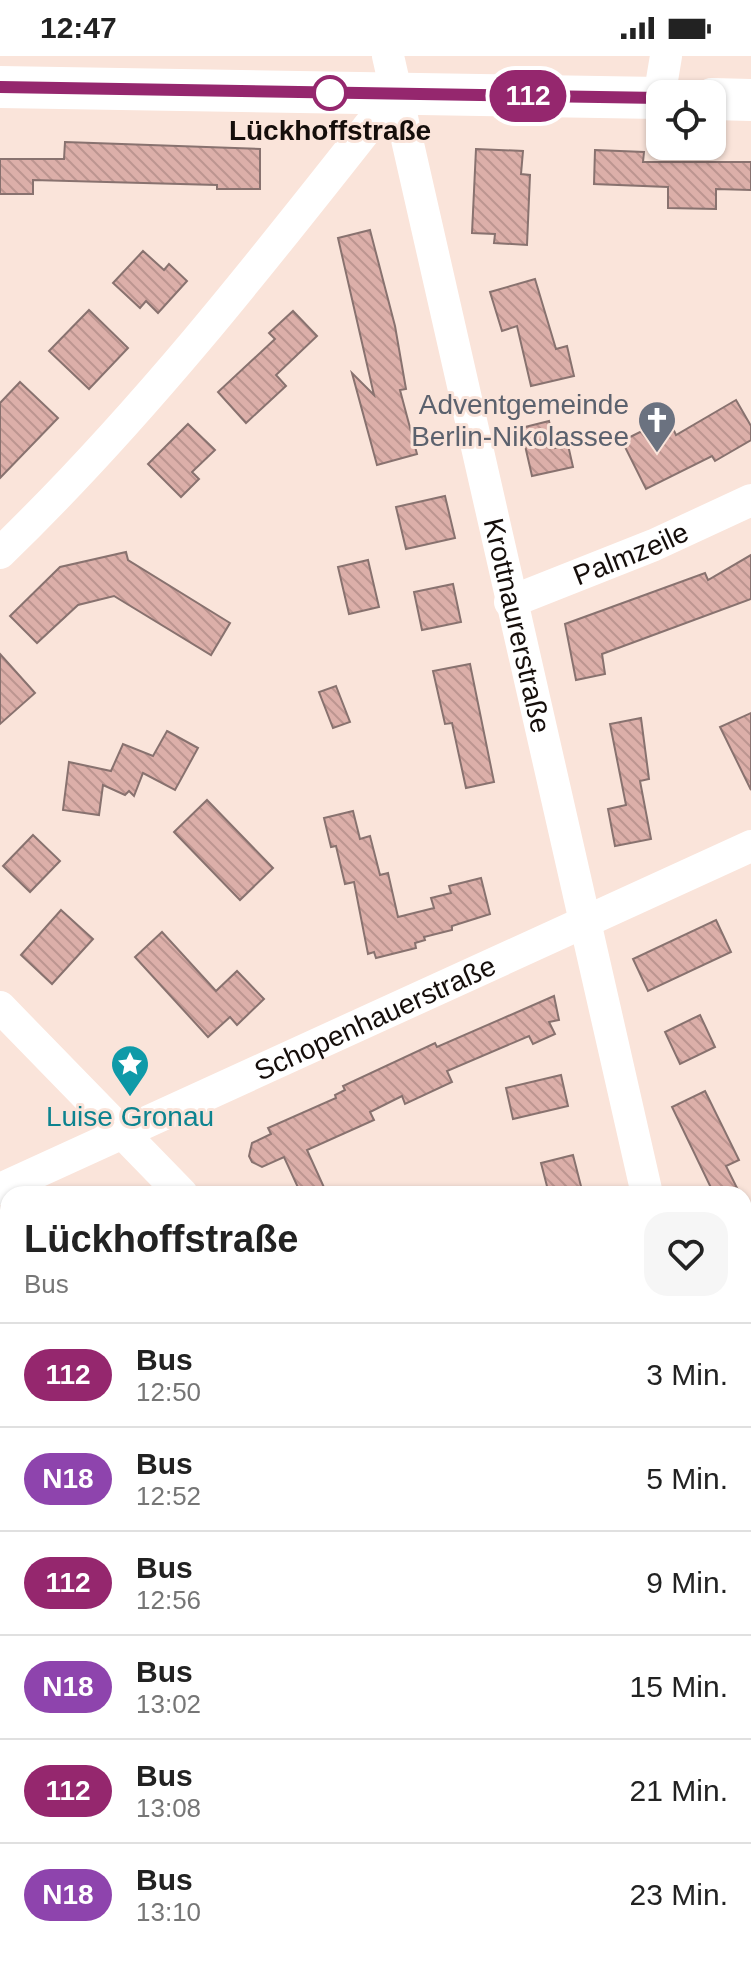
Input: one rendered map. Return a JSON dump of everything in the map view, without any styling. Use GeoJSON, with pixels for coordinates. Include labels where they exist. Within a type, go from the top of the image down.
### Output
{"type":"FeatureCollection","features":[{"type":"Feature","properties":{"kind":"main road"},"geometry":{"type":"LineString","coordinates":[[0,87],[392,75],[646,97]]}},
{"type":"Feature","properties":{"kind":"main road"},"geometry":{"type":"LineString","coordinates":[[726,99],[751,100]]}},
{"type":"Feature","properties":{"kind":"street"},"geometry":{"type":"LineString","coordinates":[[663,80],[666,56]]}},
{"type":"Feature","properties":{"kind":"street"},"geometry":{"type":"LineString","coordinates":[[0,553],[128,418],[246,285],[392,75]]}},
{"type":"Feature","properties":{"kind":"street","name":"Krottnaurerstraße"},"geometry":{"type":"LineString","coordinates":[[392,75],[645,1186]]}},
{"type":"Feature","properties":{"kind":"street","name":"Palmzeile"},"geometry":{"type":"LineString","coordinates":[[510,602],[654,545],[751,500]]}},
{"type":"Feature","properties":{"kind":"street","name":"Schopenhauerstraße"},"geometry":{"type":"LineString","coordinates":[[6,1186],[751,846]]}},
{"type":"Feature","properties":{"kind":"street"},"geometry":{"type":"LineString","coordinates":[[0,1007],[174,1186]]}},
{"type":"Feature","properties":{"kind":"building"},"geometry":{"type":"Polygon","coordinates":[[[65,142],[260,149],[260,189],[33,180],[33,194],[0,194],[0,159],[64,159],[65,142]]]}},
{"type":"Feature","properties":{"kind":"building"},"geometry":{"type":"Polygon","coordinates":[[[476,149],[523,151],[521,174],[530,175],[527,245],[494,243],[495,234],[472,233],[476,149]]]}},
{"type":"Feature","properties":{"kind":"building"},"geometry":{"type":"Polygon","coordinates":[[[595,150],[644,152],[643,162],[751,162],[751,190],[716,189],[716,209],[668,208],[668,187],[594,184],[595,150]]]}},
{"type":"Feature","properties":{"kind":"building"},"geometry":{"type":"Polygon","coordinates":[[[370,230],[395,326],[406,389],[400,390],[417,454],[377,465],[352,373],[374,395],[338,238],[370,230]]]}},
{"type":"Feature","properties":{"kind":"building"},"geometry":{"type":"Polygon","coordinates":[[[143,251],[164,270],[169,264],[187,281],[158,313],[146,301],[140,308],[113,283],[143,251]]]}},
{"type":"Feature","properties":{"kind":"building"},"geometry":{"type":"Polygon","coordinates":[[[535,279],[556,349],[567,346],[574,376],[531,386],[517,326],[502,331],[490,292],[535,279]]]}},
{"type":"Feature","properties":{"kind":"building"},"geometry":{"type":"Polygon","coordinates":[[[89,310],[128,348],[89,389],[49,351],[89,310]]]}},
{"type":"Feature","properties":{"kind":"building"},"geometry":{"type":"Polygon","coordinates":[[[293,311],[317,336],[276,375],[286,386],[246,423],[218,392],[275,339],[269,333],[293,311]]]}},
{"type":"Feature","properties":{"kind":"building"},"geometry":{"type":"Polygon","coordinates":[[[20,382],[58,418],[0,478],[0,403],[20,382]]]}},
{"type":"Feature","properties":{"kind":"building"},"geometry":{"type":"Polygon","coordinates":[[[736,400],[751,426],[751,440],[715,461],[712,456],[646,489],[622,441],[668,418],[676,435],[736,400]]]}},
{"type":"Feature","properties":{"kind":"building"},"geometry":{"type":"Polygon","coordinates":[[[549,421],[555,448],[568,445],[573,467],[532,476],[521,428],[549,421]]]}},
{"type":"Feature","properties":{"kind":"building"},"geometry":{"type":"Polygon","coordinates":[[[188,424],[215,450],[192,472],[199,479],[181,497],[148,464],[188,424]]]}},
{"type":"Feature","properties":{"kind":"building"},"geometry":{"type":"Polygon","coordinates":[[[445,496],[455,538],[406,549],[396,507],[445,496]]]}},
{"type":"Feature","properties":{"kind":"building"},"geometry":{"type":"Polygon","coordinates":[[[126,552],[128,560],[230,623],[211,655],[114,596],[78,605],[37,643],[10,616],[60,567],[126,552]]]}},
{"type":"Feature","properties":{"kind":"building"},"geometry":{"type":"Polygon","coordinates":[[[751,555],[751,599],[602,654],[605,674],[576,680],[565,624],[705,573],[708,580],[751,555]]]}},
{"type":"Feature","properties":{"kind":"building"},"geometry":{"type":"Polygon","coordinates":[[[368,560],[379,607],[349,614],[338,567],[368,560]]]}},
{"type":"Feature","properties":{"kind":"building"},"geometry":{"type":"Polygon","coordinates":[[[453,584],[461,622],[422,630],[414,592],[453,584]]]}},
{"type":"Feature","properties":{"kind":"building"},"geometry":{"type":"Polygon","coordinates":[[[0,654],[35,693],[0,724],[0,654]]]}},
{"type":"Feature","properties":{"kind":"building"},"geometry":{"type":"Polygon","coordinates":[[[470,664],[494,782],[466,788],[452,723],[445,724],[433,671],[470,664]]]}},
{"type":"Feature","properties":{"kind":"building"},"geometry":{"type":"Polygon","coordinates":[[[336,686],[350,722],[333,728],[319,692],[336,686]]]}},
{"type":"Feature","properties":{"kind":"building"},"geometry":{"type":"Polygon","coordinates":[[[751,713],[751,790],[720,727],[751,713]]]}},
{"type":"Feature","properties":{"kind":"building"},"geometry":{"type":"Polygon","coordinates":[[[641,718],[649,779],[640,781],[651,839],[615,846],[608,809],[626,805],[610,724],[641,718]]]}},
{"type":"Feature","properties":{"kind":"building"},"geometry":{"type":"Polygon","coordinates":[[[167,731],[198,748],[175,790],[143,773],[134,796],[129,791],[125,795],[103,785],[99,815],[63,810],[69,762],[111,771],[123,744],[153,756],[167,731]]]}},
{"type":"Feature","properties":{"kind":"building"},"geometry":{"type":"Polygon","coordinates":[[[207,800],[273,868],[240,900],[174,832],[207,800]]]}},
{"type":"Feature","properties":{"kind":"building"},"geometry":{"type":"Polygon","coordinates":[[[353,811],[360,839],[370,836],[380,875],[388,873],[398,917],[434,908],[431,898],[451,893],[449,886],[481,878],[490,914],[452,926],[452,930],[424,937],[425,940],[415,943],[416,948],[376,958],[374,952],[368,954],[354,882],[345,884],[336,846],[331,847],[324,818],[353,811]]]}},
{"type":"Feature","properties":{"kind":"building"},"geometry":{"type":"Polygon","coordinates":[[[33,835],[60,861],[30,892],[3,866],[33,835]]]}},
{"type":"Feature","properties":{"kind":"building"},"geometry":{"type":"Polygon","coordinates":[[[61,910],[93,939],[52,984],[21,955],[61,910]]]}},
{"type":"Feature","properties":{"kind":"building"},"geometry":{"type":"Polygon","coordinates":[[[716,920],[731,952],[648,991],[633,959],[716,920]]]}},
{"type":"Feature","properties":{"kind":"building"},"geometry":{"type":"Polygon","coordinates":[[[162,932],[216,991],[237,971],[264,999],[237,1025],[230,1017],[208,1037],[135,957],[162,932]]]}},
{"type":"Feature","properties":{"kind":"building"},"geometry":{"type":"Polygon","coordinates":[[[554,996],[559,1020],[549,1022],[555,1034],[533,1044],[529,1036],[447,1071],[452,1082],[405,1104],[402,1096],[370,1112],[374,1120],[307,1150],[323,1186],[297,1186],[284,1157],[262,1167],[252,1162],[249,1156],[252,1143],[271,1134],[268,1128],[336,1098],[335,1095],[345,1090],[343,1086],[435,1043],[437,1047],[554,996]]]}},
{"type":"Feature","properties":{"kind":"building"},"geometry":{"type":"Polygon","coordinates":[[[700,1015],[715,1047],[680,1064],[665,1032],[700,1015]]]}},
{"type":"Feature","properties":{"kind":"building"},"geometry":{"type":"Polygon","coordinates":[[[561,1075],[568,1106],[513,1119],[506,1088],[561,1075]]]}},
{"type":"Feature","properties":{"kind":"building"},"geometry":{"type":"Polygon","coordinates":[[[705,1091],[739,1160],[726,1166],[736,1186],[710,1186],[672,1107],[705,1091]]]}},
{"type":"Feature","properties":{"kind":"building"},"geometry":{"type":"Polygon","coordinates":[[[573,1155],[581,1186],[547,1186],[541,1163],[573,1155]]]}},
{"type":"Feature","properties":{"kind":"bus line","name":"112"},"geometry":{"type":"LineString","coordinates":[[0,87],[646,98]]}},
{"type":"Feature","properties":{"kind":"place","name":"Lückhoffstraße"},"geometry":{"type":"Point","coordinates":[330,93]}},
{"type":"Feature","properties":{"kind":"place","name":"Adventgemeinde Berlin-Nikolassee"},"geometry":{"type":"Point","coordinates":[657,454]}},
{"type":"Feature","properties":{"kind":"place","name":"Luise Gronau"},"geometry":{"type":"Point","coordinates":[130,1098]}}]}
